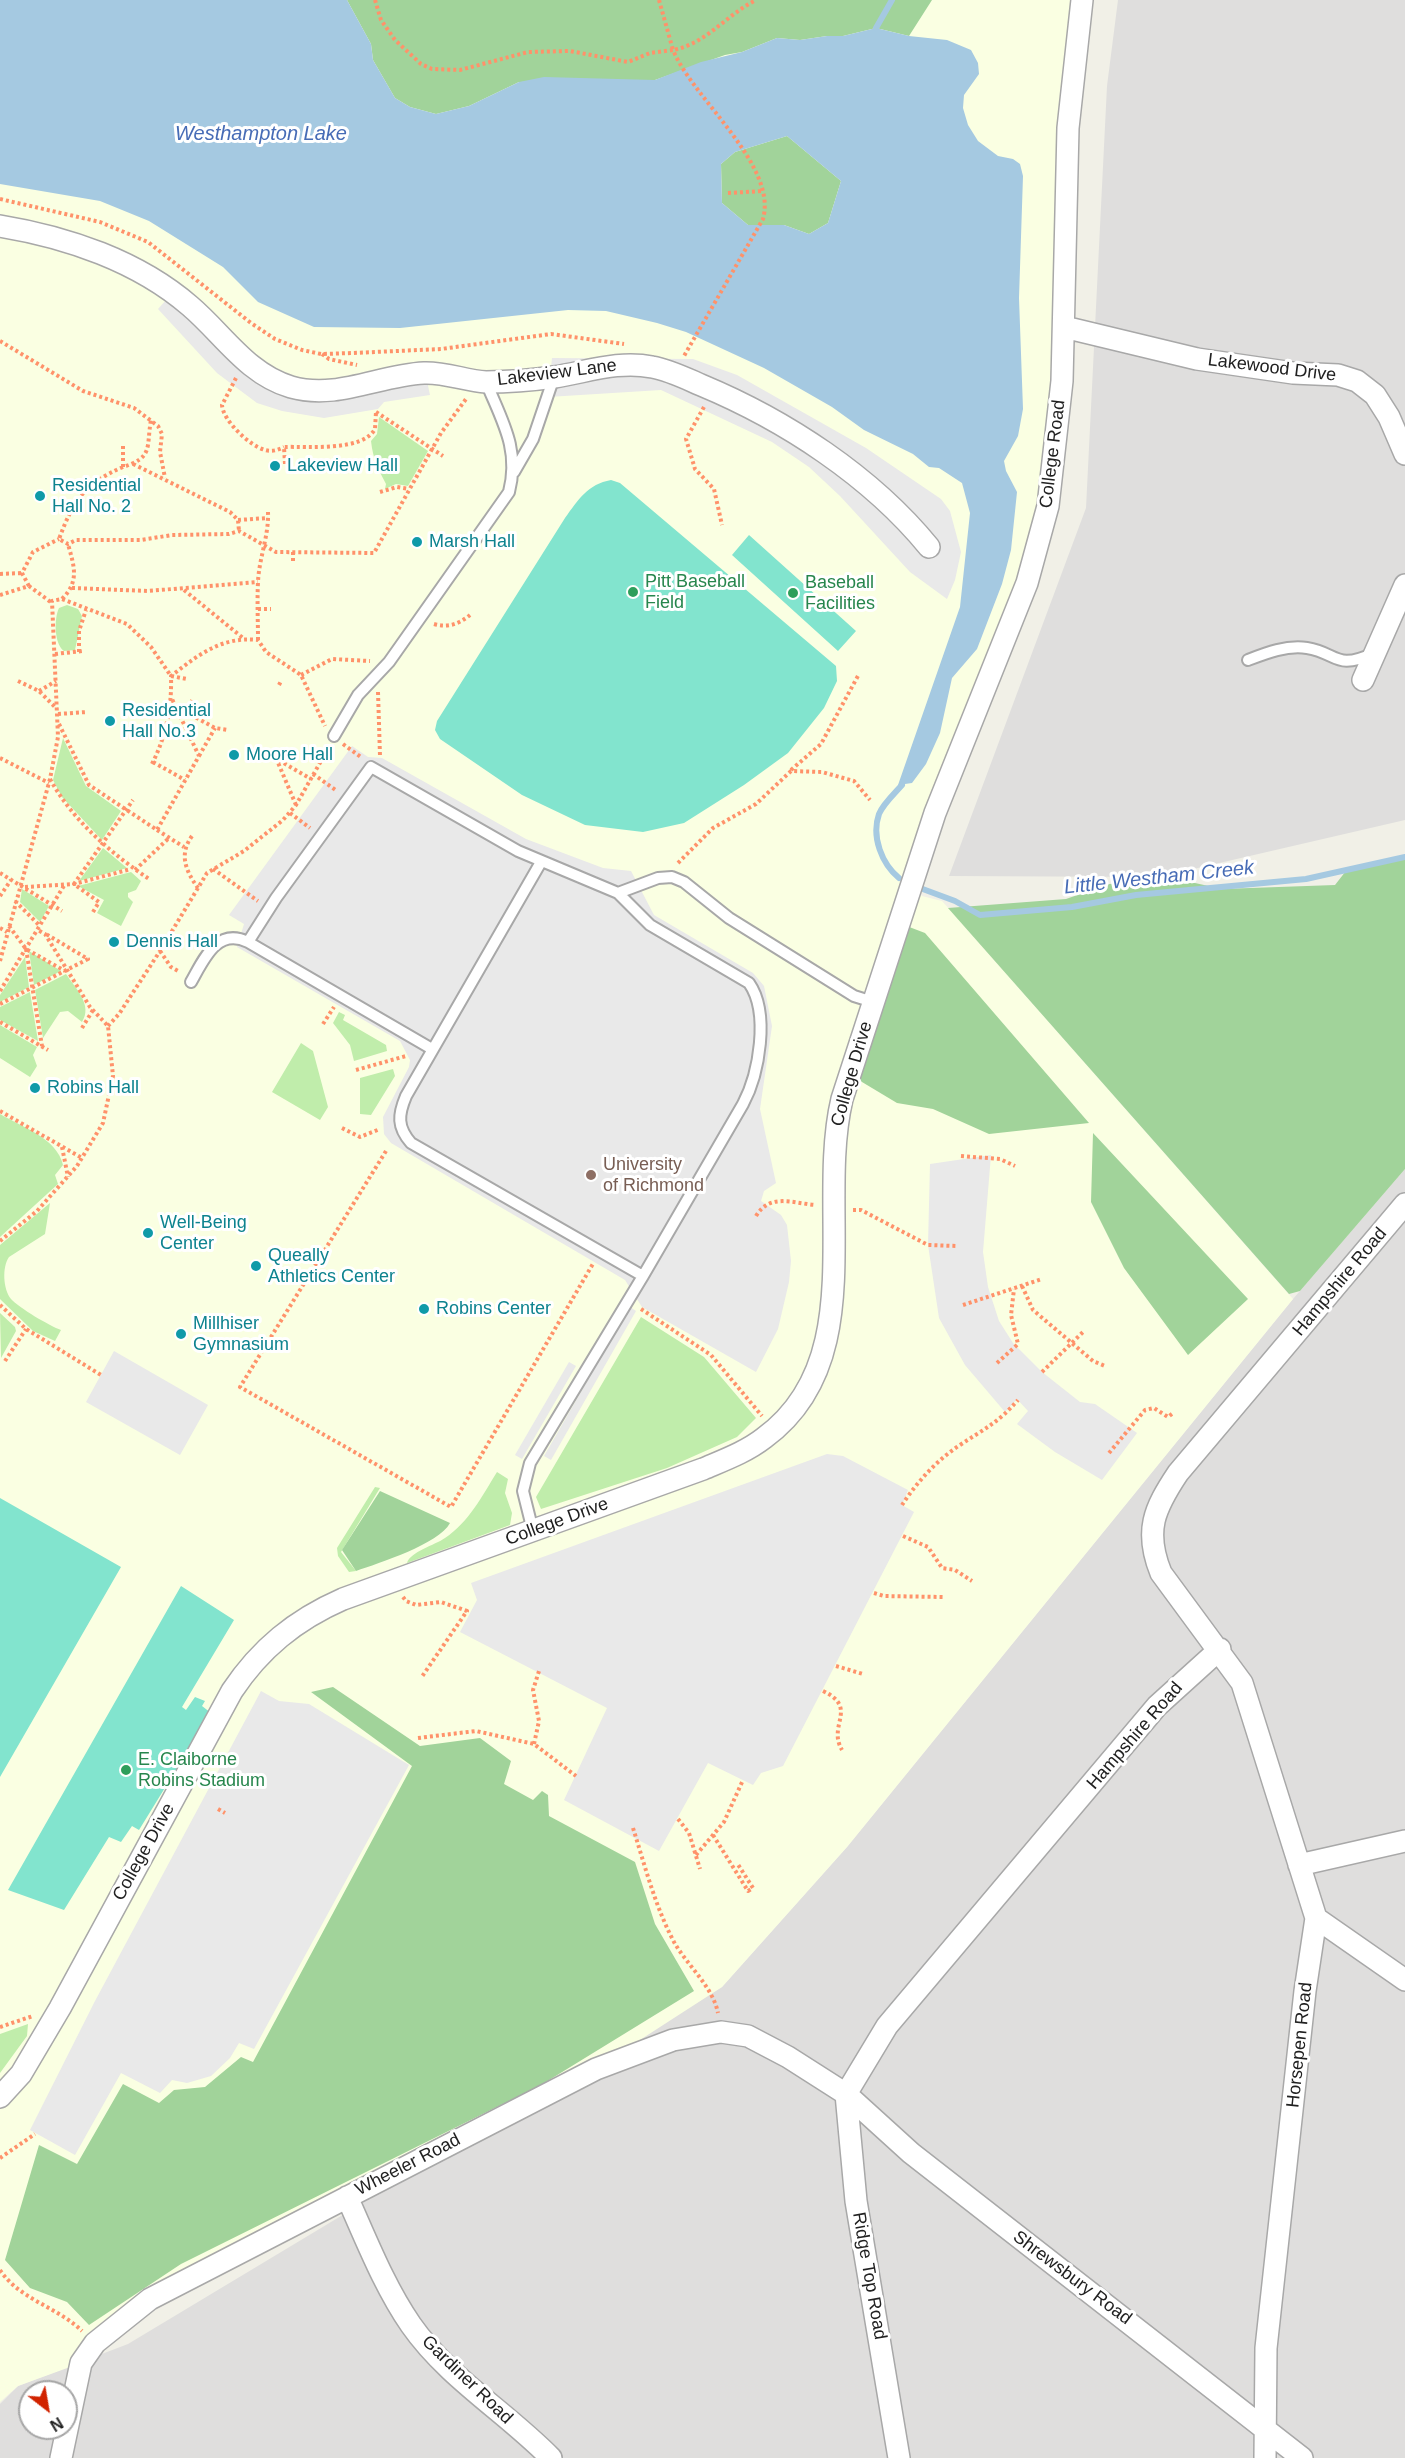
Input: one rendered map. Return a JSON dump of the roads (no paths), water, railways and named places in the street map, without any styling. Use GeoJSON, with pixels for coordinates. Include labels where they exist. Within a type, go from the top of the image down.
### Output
{"type":"FeatureCollection","features":[{"type":"Feature","properties":{"kind":"street","name":"College Road"},"geometry":{"type":"LineString","coordinates":[[911,884],[953,763],[1027,583],[1048,506],[1057,447],[1064,327],[1068,128],[1082,0]]}},
{"type":"Feature","properties":{"kind":"street","name":"Lakeview Lane"},"geometry":{"type":"LineString","coordinates":[[0,226],[63,239],[112,258],[149,278],[190,306],[248,363],[290,387],[325,392],[394,377],[427,373],[486,382],[554,377],[632,364],[669,372],[713,390],[780,426],[842,466],[906,519],[929,547]]}},
{"type":"Feature","properties":{"kind":"street","name":"Lakewood Drive"},"geometry":{"type":"LineString","coordinates":[[1064,327],[1197,359],[1293,374],[1338,375],[1357,381],[1375,395],[1389,417],[1405,454]]}},
{"type":"Feature","properties":{"kind":"street"},"geometry":{"type":"LineString","coordinates":[[1363,680],[1405,585]]}},
{"type":"Feature","properties":{"kind":"street","name":"College Drive"},"geometry":{"type":"LineString","coordinates":[[0,2097],[21,2074],[60,2008],[232,1691],[249,1666],[269,1644],[319,1610],[343,1599],[742,1453],[777,1427],[802,1399],[822,1355],[833,1302],[832,1164],[836,1124],[911,884]]}},
{"type":"Feature","properties":{"kind":"street","name":"Hampshire Road"},"geometry":{"type":"LineString","coordinates":[[846,2094],[895,2017],[1157,1706],[1220,1649],[1161,1573],[1153,1553],[1153,1520],[1161,1498],[1178,1473],[1405,1204]]}},
{"type":"Feature","properties":{"kind":"street","name":"Horsepen Road"},"geometry":{"type":"LineString","coordinates":[[1220,1649],[1242,1683],[1316,1918],[1305,1991],[1266,2348],[1265,2458]]}},
{"type":"Feature","properties":{"kind":"street"},"geometry":{"type":"LineString","coordinates":[[1299,1865],[1405,1841]]}},
{"type":"Feature","properties":{"kind":"street"},"geometry":{"type":"LineString","coordinates":[[1316,1918],[1405,1980]]}},
{"type":"Feature","properties":{"kind":"street","name":"Wheeler Road"},"geometry":{"type":"LineString","coordinates":[[61,2458],[81,2363],[95,2343],[158,2294],[596,2069],[673,2040],[721,2032],[748,2036],[846,2094]]}},
{"type":"Feature","properties":{"kind":"street","name":"Shrewsbury Road"},"geometry":{"type":"LineString","coordinates":[[846,2094],[911,2154],[1302,2458]]}},
{"type":"Feature","properties":{"kind":"street","name":"Ridge Top Road"},"geometry":{"type":"LineString","coordinates":[[846,2094],[856,2200],[899,2458]]}},
{"type":"Feature","properties":{"kind":"street","name":"Gardiner Road"},"geometry":{"type":"LineString","coordinates":[[347,2197],[379,2267],[410,2324],[432,2350],[551,2458]]}},
{"type":"Feature","properties":{"kind":"lane"},"geometry":{"type":"LineString","coordinates":[[514,472],[533,439],[554,377]]}},
{"type":"Feature","properties":{"kind":"lane"},"geometry":{"type":"LineString","coordinates":[[334,736],[358,696],[389,662],[509,492],[514,472],[514,453],[486,382]]}},
{"type":"Feature","properties":{"kind":"lane"},"geometry":{"type":"LineString","coordinates":[[1248,660],[1274,650],[1301,647],[1348,662],[1374,653]]}},
{"type":"Feature","properties":{"kind":"lane"},"geometry":{"type":"LineString","coordinates":[[248,942],[371,767],[541,862],[618,893],[650,925],[749,984],[753,989],[760,1026],[758,1065],[752,1088],[643,1276],[530,1463],[523,1491],[533,1531]]}},
{"type":"Feature","properties":{"kind":"lane"},"geometry":{"type":"LineString","coordinates":[[541,862],[432,1049],[400,1109],[399,1122],[402,1132],[411,1143],[643,1276]]}},
{"type":"Feature","properties":{"kind":"lane"},"geometry":{"type":"LineString","coordinates":[[618,893],[665,877],[684,882],[739,924],[854,996],[873,1002]]}},
{"type":"Feature","properties":{"kind":"lane"},"geometry":{"type":"LineString","coordinates":[[191,982],[218,942],[231,937],[248,942],[432,1049]]}},
{"type":"Feature","properties":{"kind":"water","name":"Westhampton Lake"},"geometry":{"type":"Polygon","coordinates":[[[0,0],[347,0],[371,44],[373,60],[395,98],[410,107],[436,114],[469,106],[519,82],[544,77],[655,80],[701,62],[742,52],[777,38],[800,40],[843,36],[876,28],[909,36],[947,40],[971,50],[978,63],[979,74],[964,95],[963,108],[968,125],[978,141],[998,156],[1013,159],[1020,164],[1023,176],[1019,298],[1023,409],[1018,436],[1004,461],[1006,471],[1017,492],[1011,550],[1002,584],[977,649],[952,678],[940,733],[926,764],[912,783],[898,785],[960,607],[970,513],[962,483],[939,468],[929,467],[913,454],[864,430],[832,407],[764,368],[686,332],[657,323],[606,311],[568,310],[400,328],[314,327],[258,302],[223,267],[149,221],[100,201],[0,184],[0,0]],[[787,136],[735,152],[721,164],[722,203],[748,225],[784,225],[809,234],[828,223],[841,181],[787,136]]]}},
{"type":"Feature","properties":{"kind":"waterway"},"geometry":{"type":"LineString","coordinates":[[876,28],[892,0]]}},
{"type":"Feature","properties":{"kind":"waterway","name":"Little Westham Creek"},"geometry":{"type":"LineString","coordinates":[[899,878],[883,858],[876,832],[881,810],[902,785]]}},
{"type":"Feature","properties":{"kind":"waterway","name":"Little Westham Creek"},"geometry":{"type":"LineString","coordinates":[[920,888],[955,901],[980,915],[1072,907],[1136,895],[1306,879],[1405,857]]}},
{"type":"Feature","properties":{"kind":"place","name":"Lakeview Hall"},"geometry":{"type":"Point","coordinates":[275,466]}},
{"type":"Feature","properties":{"kind":"place","name":"Residential Hall No. 2"},"geometry":{"type":"Point","coordinates":[40,496]}},
{"type":"Feature","properties":{"kind":"place","name":"Marsh Hall"},"geometry":{"type":"Point","coordinates":[417,542]}},
{"type":"Feature","properties":{"kind":"place","name":"Pitt Baseball Field"},"geometry":{"type":"Point","coordinates":[633,592]}},
{"type":"Feature","properties":{"kind":"place","name":"Baseball Facilities"},"geometry":{"type":"Point","coordinates":[793,593]}},
{"type":"Feature","properties":{"kind":"place","name":"Residential Hall No.3"},"geometry":{"type":"Point","coordinates":[110,721]}},
{"type":"Feature","properties":{"kind":"place","name":"Moore Hall"},"geometry":{"type":"Point","coordinates":[234,755]}},
{"type":"Feature","properties":{"kind":"place","name":"Dennis Hall"},"geometry":{"type":"Point","coordinates":[114,942]}},
{"type":"Feature","properties":{"kind":"place","name":"Robins Hall"},"geometry":{"type":"Point","coordinates":[35,1088]}},
{"type":"Feature","properties":{"kind":"place","name":"University of Richmond"},"geometry":{"type":"Point","coordinates":[591,1175]}},
{"type":"Feature","properties":{"kind":"place","name":"Well-Being Center"},"geometry":{"type":"Point","coordinates":[148,1233]}},
{"type":"Feature","properties":{"kind":"place","name":"Queally Athletics Center"},"geometry":{"type":"Point","coordinates":[256,1266]}},
{"type":"Feature","properties":{"kind":"place","name":"Robins Center"},"geometry":{"type":"Point","coordinates":[424,1309]}},
{"type":"Feature","properties":{"kind":"place","name":"Millhiser Gymnasium"},"geometry":{"type":"Point","coordinates":[181,1334]}},
{"type":"Feature","properties":{"kind":"place","name":"E. Claiborne Robins Stadium"},"geometry":{"type":"Point","coordinates":[126,1770]}}]}
